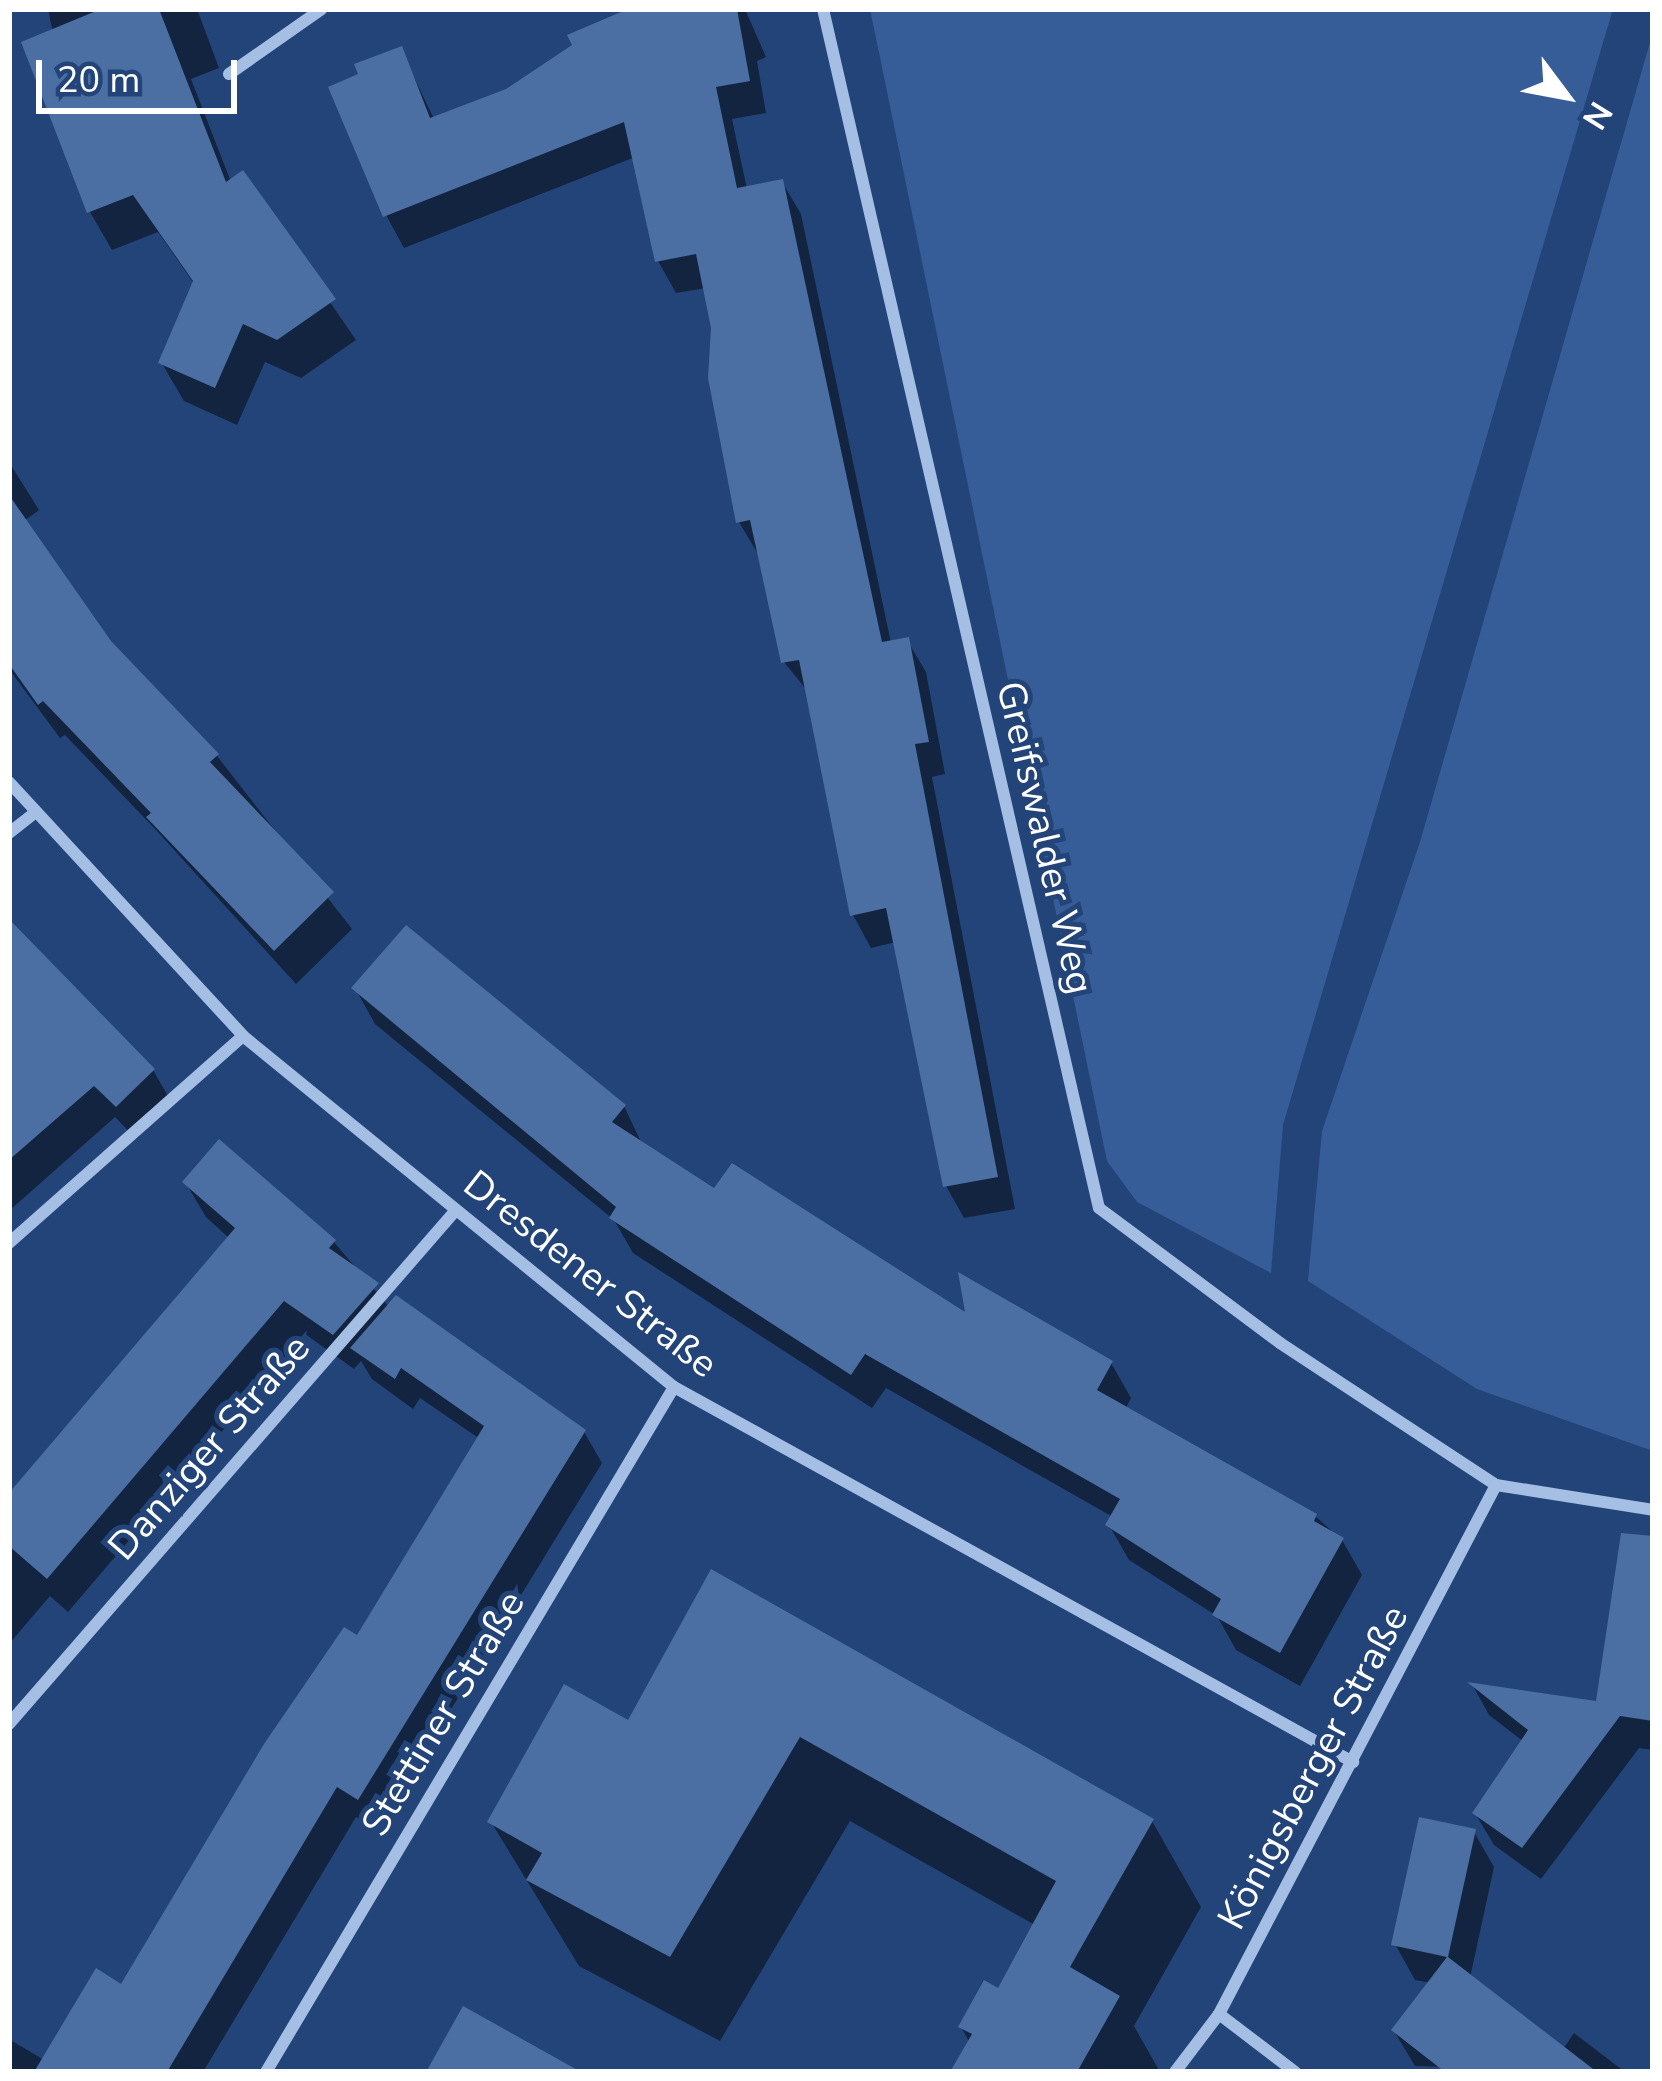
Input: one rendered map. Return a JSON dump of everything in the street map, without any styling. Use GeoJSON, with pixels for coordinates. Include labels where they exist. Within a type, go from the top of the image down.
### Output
{"type":"FeatureCollection","features":[{"type":"Feature","properties":{"kind":"street"},"geometry":{"type":"LineString","coordinates":[[229,74],[322,9]]}},
{"type":"Feature","properties":{"kind":"street","name":"Greifswalder Weg"},"geometry":{"type":"LineString","coordinates":[[823,9],[1099,1208],[1280,1342],[1496,1485]]}},
{"type":"Feature","properties":{"kind":"street","name":"Dresdener Straße"},"geometry":{"type":"LineString","coordinates":[[9,782],[32,815],[243,1036],[674,1387],[1353,1762]]}},
{"type":"Feature","properties":{"kind":"street"},"geometry":{"type":"LineString","coordinates":[[9,833],[32,815]]}},
{"type":"Feature","properties":{"kind":"street"},"geometry":{"type":"LineString","coordinates":[[9,1243],[243,1036]]}},
{"type":"Feature","properties":{"kind":"street","name":"Danziger Straße"},"geometry":{"type":"LineString","coordinates":[[9,1724],[457,1210]]}},
{"type":"Feature","properties":{"kind":"street","name":"Stettiner Straße"},"geometry":{"type":"LineString","coordinates":[[266,2072],[674,1387]]}},
{"type":"Feature","properties":{"kind":"street"},"geometry":{"type":"LineString","coordinates":[[1496,1485],[1653,1510]]}},
{"type":"Feature","properties":{"kind":"street","name":"Königsberger Straße"},"geometry":{"type":"LineString","coordinates":[[1175,2072],[1219,2014],[1496,1485]]}},
{"type":"Feature","properties":{"kind":"street"},"geometry":{"type":"LineString","coordinates":[[1219,2014],[1295,2072]]}},
{"type":"Feature","properties":{"kind":"shaded area"},"geometry":{"type":"Polygon","coordinates":[[[870,9],[1613,9],[1283,1125],[1271,1273],[1137,1202],[1107,1161],[870,9]]]}},
{"type":"Feature","properties":{"kind":"shaded area"},"geometry":{"type":"Polygon","coordinates":[[[1653,32],[1653,1451],[1477,1389],[1308,1281],[1322,1131],[1420,842],[1653,32]]]}},
{"type":"Feature","properties":{"kind":"building"},"geometry":{"type":"Polygon","coordinates":[[[101,9],[159,9],[226,182],[243,170],[336,299],[277,340],[243,324],[215,388],[158,363],[193,281],[133,195],[87,213],[21,42],[101,9]]]}},
{"type":"Feature","properties":{"kind":"building"},"geometry":{"type":"Polygon","coordinates":[[[628,9],[737,9],[750,81],[716,87],[737,188],[783,179],[882,642],[909,637],[929,742],[915,744],[998,1177],[943,1187],[886,908],[850,916],[799,660],[781,663],[750,520],[736,523],[708,378],[711,328],[696,254],[655,262],[624,122],[383,217],[328,87],[358,74],[354,64],[402,46],[430,118],[506,89],[572,45],[567,35],[628,9]]]}},
{"type":"Feature","properties":{"kind":"building"},"geometry":{"type":"Polygon","coordinates":[[[9,495],[111,641],[219,754],[210,762],[334,892],[274,951],[146,817],[151,813],[43,701],[38,705],[9,664],[9,495]]]}},
{"type":"Feature","properties":{"kind":"building"},"geometry":{"type":"Polygon","coordinates":[[[9,919],[155,1069],[116,1107],[94,1086],[9,1160],[9,919]]]}},
{"type":"Feature","properties":{"kind":"building"},"geometry":{"type":"Polygon","coordinates":[[[406,925],[626,1105],[612,1122],[714,1188],[732,1163],[965,1312],[958,1272],[1113,1361],[1097,1390],[1317,1514],[1314,1521],[1344,1538],[1280,1653],[1212,1615],[1221,1599],[1105,1525],[1120,1499],[865,1354],[851,1375],[609,1218],[616,1207],[351,988],[406,925]]]}},
{"type":"Feature","properties":{"kind":"building"},"geometry":{"type":"Polygon","coordinates":[[[219,1139],[336,1240],[329,1248],[379,1283],[333,1335],[284,1301],[47,1579],[9,1546],[9,1493],[235,1228],[182,1182],[219,1139]]]}},
{"type":"Feature","properties":{"kind":"building"},"geometry":{"type":"Polygon","coordinates":[[[396,1295],[586,1430],[358,1800],[337,1787],[167,2072],[34,2072],[96,1968],[121,1984],[264,1744],[344,1627],[357,1635],[484,1426],[401,1368],[395,1379],[350,1348],[396,1295]]]}},
{"type":"Feature","properties":{"kind":"building"},"geometry":{"type":"Polygon","coordinates":[[[1621,1533],[1653,1536],[1653,1721],[1620,1716],[1522,1848],[1472,1813],[1528,1730],[1467,1682],[1596,1701],[1621,1533]]]}},
{"type":"Feature","properties":{"kind":"building"},"geometry":{"type":"Polygon","coordinates":[[[711,1569],[1154,1819],[1070,1967],[1120,1996],[1077,2072],[950,2072],[972,2034],[958,2027],[984,1980],[998,1988],[1056,1881],[800,1737],[670,1957],[526,1880],[542,1853],[487,1822],[564,1684],[628,1720],[711,1569]]]}},
{"type":"Feature","properties":{"kind":"building"},"geometry":{"type":"Polygon","coordinates":[[[1419,1817],[1476,1829],[1448,1957],[1597,2072],[1445,2072],[1391,2030],[1447,1957],[1391,1945],[1419,1817]]]}},
{"type":"Feature","properties":{"kind":"building"},"geometry":{"type":"Polygon","coordinates":[[[463,2006],[581,2072],[426,2072],[463,2006]]]}}]}
